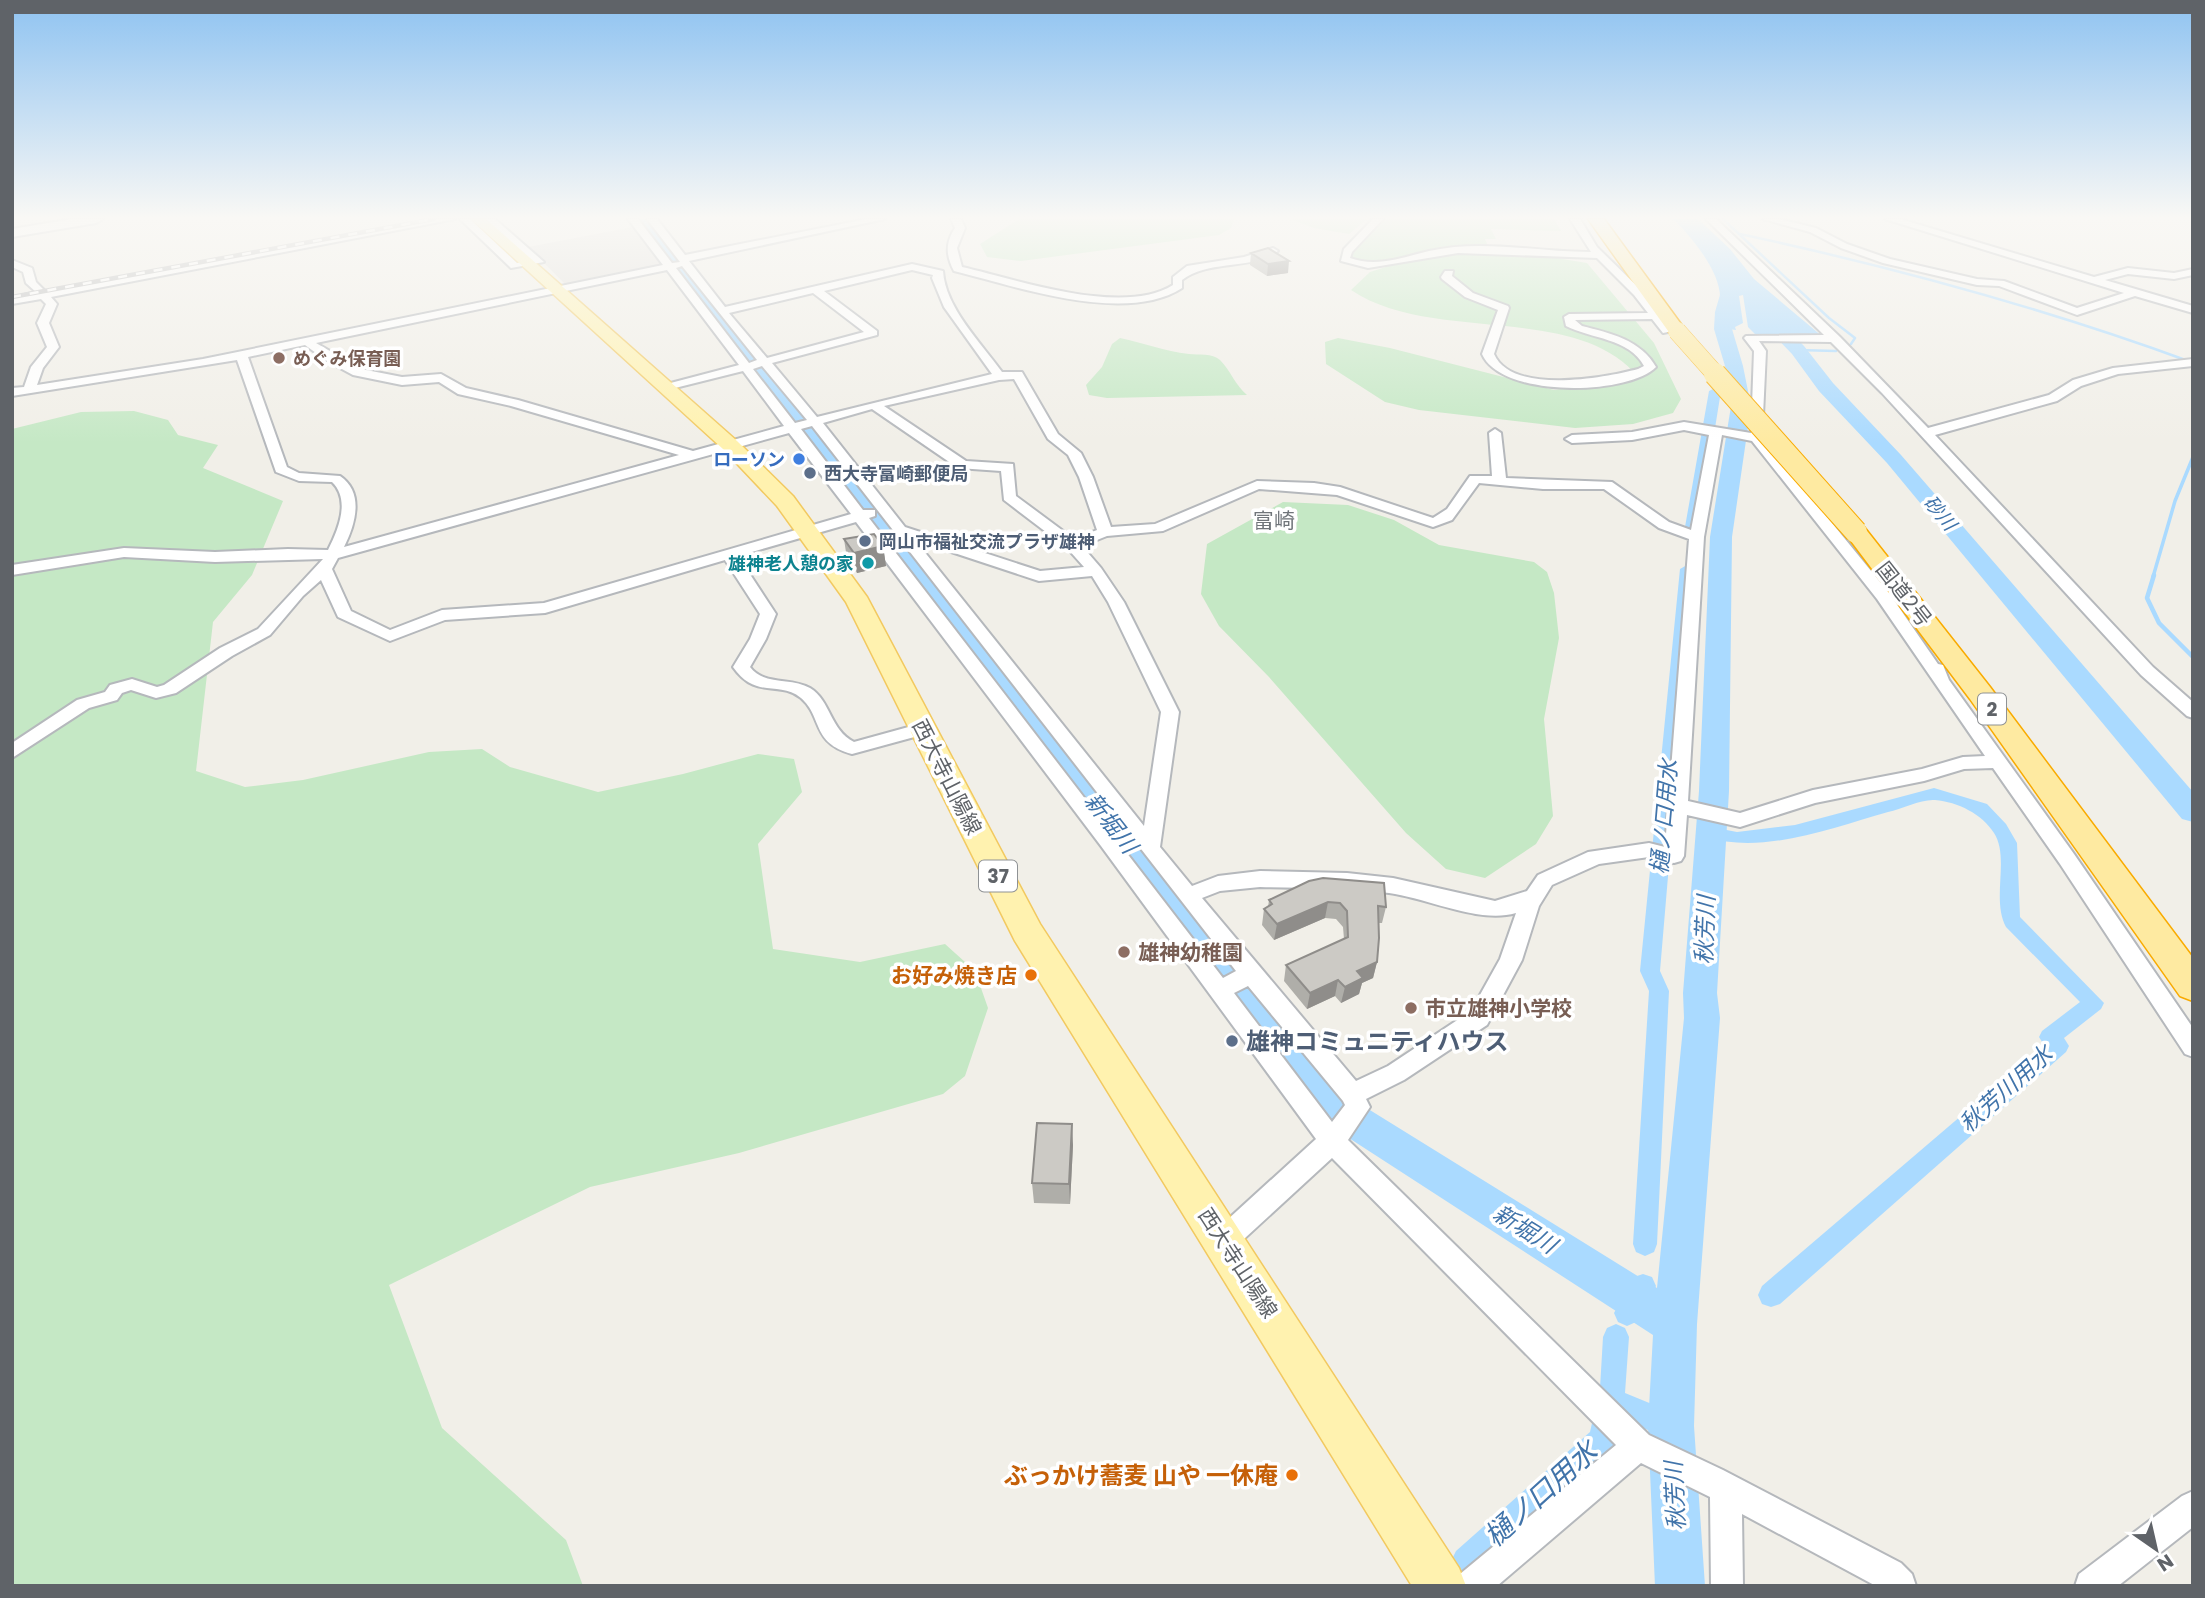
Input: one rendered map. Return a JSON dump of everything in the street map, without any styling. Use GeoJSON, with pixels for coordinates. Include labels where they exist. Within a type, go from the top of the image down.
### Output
{"type":"FeatureCollection","features":[{"type":"Feature","properties":{"kind":"highway","name":"国道2号"},"geometry":{"type":"LineString","coordinates":[[1647,294],[1672,331],[1849,532],[1980,693],[2193,986]]}},
{"type":"Feature","properties":{"kind":"main road","name":"西大寺山陽線"},"geometry":{"type":"LineString","coordinates":[[560,294],[667,388],[770,485],[807,530],[858,602],[1027,932],[1441,1586]]}},
{"type":"Feature","properties":{"kind":"street"},"geometry":{"type":"LineString","coordinates":[[12,301],[35,294]]}},
{"type":"Feature","properties":{"kind":"street"},"geometry":{"type":"LineString","coordinates":[[29,389],[37,367],[54,347],[43,323],[52,304],[42,294]]}},
{"type":"Feature","properties":{"kind":"street"},"geometry":{"type":"LineString","coordinates":[[12,392],[203,363],[538,294]]}},
{"type":"Feature","properties":{"kind":"street"},"geometry":{"type":"LineString","coordinates":[[701,294],[805,426],[901,530],[993,673],[1121,835],[1150,849],[1189,895],[1235,982],[1334,1139],[1643,1448],[1889,1575],[1900,1586]]}},
{"type":"Feature","properties":{"kind":"street"},"geometry":{"type":"LineString","coordinates":[[706,294],[722,311],[734,336]]}},
{"type":"Feature","properties":{"kind":"street"},"geometry":{"type":"LineString","coordinates":[[722,311],[800,294]]}},
{"type":"Feature","properties":{"kind":"street"},"geometry":{"type":"LineString","coordinates":[[667,388],[873,333],[821,294]]}},
{"type":"Feature","properties":{"kind":"street"},"geometry":{"type":"LineString","coordinates":[[943,294],[949,307],[999,376]]}},
{"type":"Feature","properties":{"kind":"street"},"geometry":{"type":"LineString","coordinates":[[1066,294],[1141,299],[1163,294]]}},
{"type":"Feature","properties":{"kind":"street"},"geometry":{"type":"LineString","coordinates":[[1467,294],[1504,308],[1488,354],[1491,361],[1510,375],[1534,382],[1576,385],[1642,372],[1650,367],[1648,361],[1635,350],[1570,324],[1569,317],[1624,314],[1654,316]]}},
{"type":"Feature","properties":{"kind":"street"},"geometry":{"type":"LineString","coordinates":[[1638,294],[1654,316],[1672,331]]}},
{"type":"Feature","properties":{"kind":"street"},"geometry":{"type":"LineString","coordinates":[[1789,294],[1928,434],[2147,671],[2193,712]]}},
{"type":"Feature","properties":{"kind":"street"},"geometry":{"type":"LineString","coordinates":[[2028,294],[2077,312],[2131,294]]}},
{"type":"Feature","properties":{"kind":"street"},"geometry":{"type":"LineString","coordinates":[[2141,294],[2193,310]]}},
{"type":"Feature","properties":{"kind":"street"},"geometry":{"type":"LineString","coordinates":[[1755,438],[1760,351],[1750,338],[1836,339]]}},
{"type":"Feature","properties":{"kind":"street"},"geometry":{"type":"LineString","coordinates":[[306,341],[331,359],[357,372],[402,380],[441,378],[462,391],[514,403],[694,455]]}},
{"type":"Feature","properties":{"kind":"street"},"geometry":{"type":"LineString","coordinates":[[12,752],[83,704],[111,696],[116,689],[132,684],[156,694],[170,689],[226,652],[264,632],[328,562],[350,513],[347,494],[341,483],[334,478],[299,478],[287,475],[281,469],[241,355]]}},
{"type":"Feature","properties":{"kind":"street"},"geometry":{"type":"LineString","coordinates":[[1928,434],[1933,430],[2053,398],[2077,383],[2117,371],[2191,362]]}},
{"type":"Feature","properties":{"kind":"street"},"geometry":{"type":"LineString","coordinates":[[12,570],[107,553],[137,552],[174,552],[212,557],[264,553],[328,562],[874,405],[999,376],[1018,375],[1028,395],[1045,416],[1053,436],[1074,453],[1086,477],[1105,532]]}},
{"type":"Feature","properties":{"kind":"street"},"geometry":{"type":"LineString","coordinates":[[874,405],[963,465],[1009,467],[1009,497],[1072,545],[1096,571],[1132,632],[1170,712],[1150,849]]}},
{"type":"Feature","properties":{"kind":"street"},"geometry":{"type":"LineString","coordinates":[[805,426],[861,515],[993,673],[1235,982],[1355,1100]]}},
{"type":"Feature","properties":{"kind":"street"},"geometry":{"type":"LineString","coordinates":[[1572,439],[1632,436],[1684,426],[1755,438],[1883,596],[2193,1047]]}},
{"type":"Feature","properties":{"kind":"street"},"geometry":{"type":"LineString","coordinates":[[1224,1240],[1334,1139],[1355,1100],[1479,1018],[1511,960],[1529,905],[1545,880],[1595,857],[1649,850],[1674,856],[1691,535],[1712,431]]}},
{"type":"Feature","properties":{"kind":"street"},"geometry":{"type":"LineString","coordinates":[[1495,433],[1499,481]]}},
{"type":"Feature","properties":{"kind":"street"},"geometry":{"type":"LineString","coordinates":[[1072,545],[1105,532],[1158,528],[1257,485],[1314,487],[1340,491],[1433,523],[1443,521],[1452,514],[1462,494],[1475,479],[1543,485],[1607,485],[1664,525],[1691,535]]}},
{"type":"Feature","properties":{"kind":"street"},"geometry":{"type":"LineString","coordinates":[[328,562],[344,614],[390,636],[442,615],[545,608],[881,510]]}},
{"type":"Feature","properties":{"kind":"street"},"geometry":{"type":"LineString","coordinates":[[901,530],[1039,576],[1096,571]]}},
{"type":"Feature","properties":{"kind":"street"},"geometry":{"type":"LineString","coordinates":[[1849,532],[1932,646],[1940,680]]}},
{"type":"Feature","properties":{"kind":"street"},"geometry":{"type":"LineString","coordinates":[[729,554],[768,614],[760,628],[760,637],[743,660],[741,667],[744,673],[768,685],[803,691],[809,696],[831,736],[852,748],[923,729]]}},
{"type":"Feature","properties":{"kind":"street"},"geometry":{"type":"LineString","coordinates":[[1678,806],[1740,820],[1813,797],[1924,775],[1963,763],[1998,762]]}},
{"type":"Feature","properties":{"kind":"street"},"geometry":{"type":"LineString","coordinates":[[1189,895],[1218,884],[1260,879],[1347,881],[1393,886],[1495,909],[1509,907],[1535,896]]}},
{"type":"Feature","properties":{"kind":"street"},"geometry":{"type":"LineString","coordinates":[[1472,1586],[1643,1448]]}},
{"type":"Feature","properties":{"kind":"street"},"geometry":{"type":"LineString","coordinates":[[1719,1485],[1727,1586]]}},
{"type":"Feature","properties":{"kind":"street"},"geometry":{"type":"LineString","coordinates":[[2091,1586],[2193,1507]]}},
{"type":"Feature","properties":{"kind":"green space"},"geometry":{"type":"Polygon","coordinates":[[[1358,294],[1613,294],[1654,343],[1681,399],[1673,413],[1633,424],[1575,428],[1419,410],[1385,402],[1326,364],[1325,342],[1338,338],[1390,348],[1554,390],[1639,378],[1612,354],[1579,340],[1542,331],[1422,316],[1384,306],[1358,294]]]}},
{"type":"Feature","properties":{"kind":"green space"},"geometry":{"type":"Polygon","coordinates":[[[1120,338],[1171,351],[1217,358],[1247,395],[1107,398],[1089,395],[1086,385],[1102,367],[1112,344],[1120,338]]]}},
{"type":"Feature","properties":{"kind":"green space"},"geometry":{"type":"Polygon","coordinates":[[[134,411],[168,420],[178,435],[218,445],[203,468],[283,501],[252,575],[213,622],[196,771],[245,787],[303,780],[429,752],[482,749],[510,767],[598,792],[683,774],[758,754],[794,759],[802,792],[758,844],[773,949],[860,962],[945,944],[975,971],[988,1008],[965,1076],[943,1094],[739,1153],[590,1187],[389,1285],[442,1428],[566,1540],[583,1586],[12,1586],[12,429],[81,412],[134,411]]]}},
{"type":"Feature","properties":{"kind":"green space"},"geometry":{"type":"Polygon","coordinates":[[[1283,502],[1348,505],[1394,520],[1439,545],[1534,562],[1547,572],[1554,593],[1559,638],[1544,719],[1553,816],[1536,844],[1485,878],[1446,869],[1406,833],[1269,677],[1219,626],[1201,594],[1207,544],[1283,502]]]}},
{"type":"Feature","properties":{"kind":"water"},"geometry":{"type":"Polygon","coordinates":[[[1719,294],[1771,294],[1823,337],[1757,336],[1748,327],[1743,295],[1739,296],[1743,323],[1735,327],[1736,330],[1715,327],[1719,294]]]}},
{"type":"Feature","properties":{"kind":"building"},"geometry":{"type":"Polygon","coordinates":[[[874,534],[883,546],[854,553],[844,539],[874,534]]]}},
{"type":"Feature","properties":{"kind":"building"},"geometry":{"type":"Polygon","coordinates":[[[1323,878],[1384,883],[1386,907],[1378,906],[1377,962],[1357,971],[1363,978],[1345,987],[1338,980],[1310,993],[1286,965],[1348,937],[1347,911],[1340,903],[1328,902],[1277,924],[1264,909],[1272,904],[1269,900],[1309,881],[1323,878]]]}},
{"type":"Feature","properties":{"kind":"building"},"geometry":{"type":"Polygon","coordinates":[[[1037,1123],[1072,1124],[1069,1184],[1032,1183],[1037,1123]]]}},
{"type":"Feature","properties":{"kind":"waterway","name":"新堀川"},"geometry":{"type":"LineString","coordinates":[[699,294],[1331,1106],[1675,1324]]}},
{"type":"Feature","properties":{"kind":"waterway","name":"秋芳川"},"geometry":{"type":"LineString","coordinates":[[1675,1324],[1702,1018],[1700,993],[1714,791],[1721,537],[1741,406],[1734,366],[1723,329],[1727,294]]}},
{"type":"Feature","properties":{"kind":"waterway"},"geometry":{"type":"LineString","coordinates":[[1803,294],[1855,338],[1851,344]]}},
{"type":"Feature","properties":{"kind":"waterway"},"geometry":{"type":"LineString","coordinates":[[1981,294],[2191,362]]}},
{"type":"Feature","properties":{"kind":"waterway","name":"砂川"},"geometry":{"type":"LineString","coordinates":[[1761,312],[1798,350],[1826,387],[1894,459],[2193,812]]}},
{"type":"Feature","properties":{"kind":"waterway"},"geometry":{"type":"LineString","coordinates":[[1798,350],[1836,351]]}},
{"type":"Feature","properties":{"kind":"waterway","name":"樋ノ口用水"},"geometry":{"type":"LineString","coordinates":[[1692,527],[1715,391]]}},
{"type":"Feature","properties":{"kind":"waterway"},"geometry":{"type":"LineString","coordinates":[[2153,577],[2175,501],[2193,457]]}},
{"type":"Feature","properties":{"kind":"waterway","name":"樋ノ口用水"},"geometry":{"type":"LineString","coordinates":[[1645,1244],[1659,991],[1650,971],[1687,569]]}},
{"type":"Feature","properties":{"kind":"waterway"},"geometry":{"type":"LineString","coordinates":[[2154,575],[2147,598],[2159,623],[2193,657]]}},
{"type":"Feature","properties":{"kind":"waterway","name":"秋芳川用水"},"geometry":{"type":"LineString","coordinates":[[1711,833],[1737,838],[1795,831],[1934,794],[1981,808],[2000,828],[2008,843],[2009,914],[2013,922],[2094,1003],[2050,1037],[2058,1046],[1771,1295]]}},
{"type":"Feature","properties":{"kind":"waterway","name":"樋ノ口用水"},"geometry":{"type":"LineString","coordinates":[[1627,1313],[1643,1286]]}},
{"type":"Feature","properties":{"kind":"waterway","name":"秋芳川"},"geometry":{"type":"LineString","coordinates":[[1675,1324],[1671,1426],[1680,1586]]}},
{"type":"Feature","properties":{"kind":"waterway","name":"樋ノ口用水"},"geometry":{"type":"LineString","coordinates":[[1466,1561],[1602,1440],[1613,1388],[1616,1337]]}},
{"type":"Feature","properties":{"kind":"waterway"},"geometry":{"type":"LineString","coordinates":[[1611,1400],[1671,1426]]}},
{"type":"Feature","properties":{"kind":"railway"},"geometry":{"type":"LineString","coordinates":[[12,297],[31,294]]}},
{"type":"Feature","properties":{"kind":"place","name":"めぐみ保育園"},"geometry":{"type":"Point","coordinates":[279,358]}},
{"type":"Feature","properties":{"kind":"place","name":"ローソン"},"geometry":{"type":"Point","coordinates":[799,459]}},
{"type":"Feature","properties":{"kind":"place","name":"西大寺富崎郵便局"},"geometry":{"type":"Point","coordinates":[810,473]}},
{"type":"Feature","properties":{"kind":"place","name":"岡山市福祉交流プラザ雄神"},"geometry":{"type":"Point","coordinates":[865,541]}},
{"type":"Feature","properties":{"kind":"place","name":"雄神老人憩の家"},"geometry":{"type":"Point","coordinates":[868,563]}},
{"type":"Feature","properties":{"kind":"place","name":"雄神幼稚園"},"geometry":{"type":"Point","coordinates":[1124,952]}},
{"type":"Feature","properties":{"kind":"place","name":"お好み焼き店"},"geometry":{"type":"Point","coordinates":[1031,975]}},
{"type":"Feature","properties":{"kind":"place","name":"市立雄神小学校"},"geometry":{"type":"Point","coordinates":[1411,1008]}},
{"type":"Feature","properties":{"kind":"place","name":"雄神コミュニティハウス"},"geometry":{"type":"Point","coordinates":[1232,1041]}},
{"type":"Feature","properties":{"kind":"place","name":"ぶっかけ蕎麦 山や 一休庵"},"geometry":{"type":"Point","coordinates":[1292,1475]}},
{"type":"Feature","properties":{"kind":"district","name":"富崎"},"geometry":{"type":"Point","coordinates":[1274,520]}}]}
